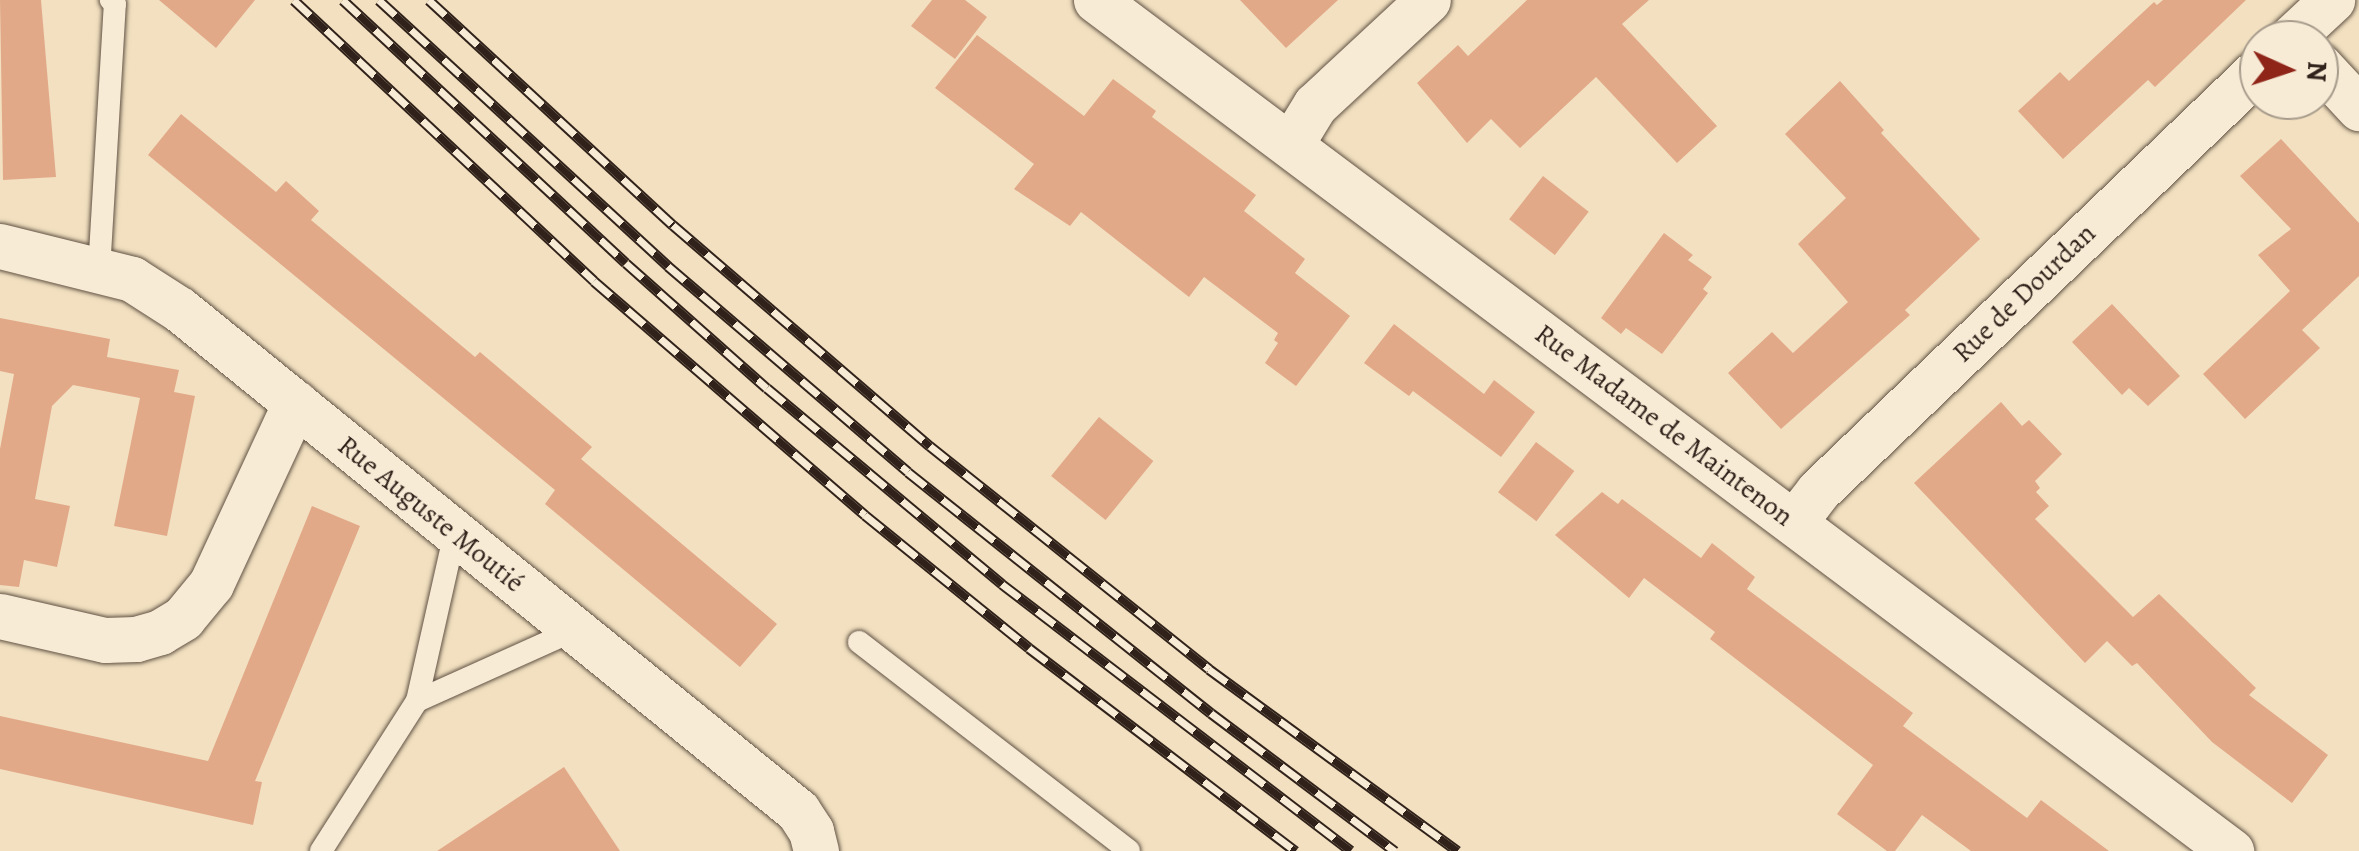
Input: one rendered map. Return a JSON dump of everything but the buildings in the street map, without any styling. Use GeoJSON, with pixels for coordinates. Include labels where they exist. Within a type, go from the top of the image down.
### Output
{"type":"FeatureCollection","features":[{"type":"Feature","properties":{"kind":"street","name":"Rue Madame de Maintenon"},"geometry":{"type":"LineString","coordinates":[[1096,0],[2231,851]]}},
{"type":"Feature","properties":{"kind":"street"},"geometry":{"type":"LineString","coordinates":[[1292,144],[1315,105],[1428,0]]}},
{"type":"Feature","properties":{"kind":"street"},"geometry":{"type":"LineString","coordinates":[[2339,87],[2359,108]]}},
{"type":"Feature","properties":{"kind":"street","name":"Rue de Dourdan"},"geometry":{"type":"LineString","coordinates":[[1794,522],[1818,491],[2239,88]]}},
{"type":"Feature","properties":{"kind":"street","name":"Rue Auguste Moutié"},"geometry":{"type":"LineString","coordinates":[[0,246],[132,279],[179,309],[798,812],[811,831],[816,851]]}},
{"type":"Feature","properties":{"kind":"street"},"geometry":{"type":"LineString","coordinates":[[0,616],[105,640],[136,639],[160,632],[183,618],[210,584],[295,403]]}},
{"type":"Feature","properties":{"kind":"lane"},"geometry":{"type":"LineString","coordinates":[[98,271],[115,4],[111,0]]}},
{"type":"Feature","properties":{"kind":"lane"},"geometry":{"type":"LineString","coordinates":[[321,851],[417,701],[456,533]]}},
{"type":"Feature","properties":{"kind":"lane"},"geometry":{"type":"LineString","coordinates":[[417,701],[575,630]]}},
{"type":"Feature","properties":{"kind":"lane"},"geometry":{"type":"LineString","coordinates":[[859,642],[1129,851]]}},
{"type":"Feature","properties":{"kind":"railway"},"geometry":{"type":"LineString","coordinates":[[294,0],[594,281],[865,515],[1029,648],[1295,851]]}},
{"type":"Feature","properties":{"kind":"railway"},"geometry":{"type":"LineString","coordinates":[[343,0],[767,388],[1002,584],[1351,851]]}},
{"type":"Feature","properties":{"kind":"railway"},"geometry":{"type":"LineString","coordinates":[[379,0],[668,266],[908,472],[1211,713],[1395,851]]}},
{"type":"Feature","properties":{"kind":"railway"},"geometry":{"type":"LineString","coordinates":[[429,0],[673,225],[930,446],[1209,669],[1458,851]]}}]}
